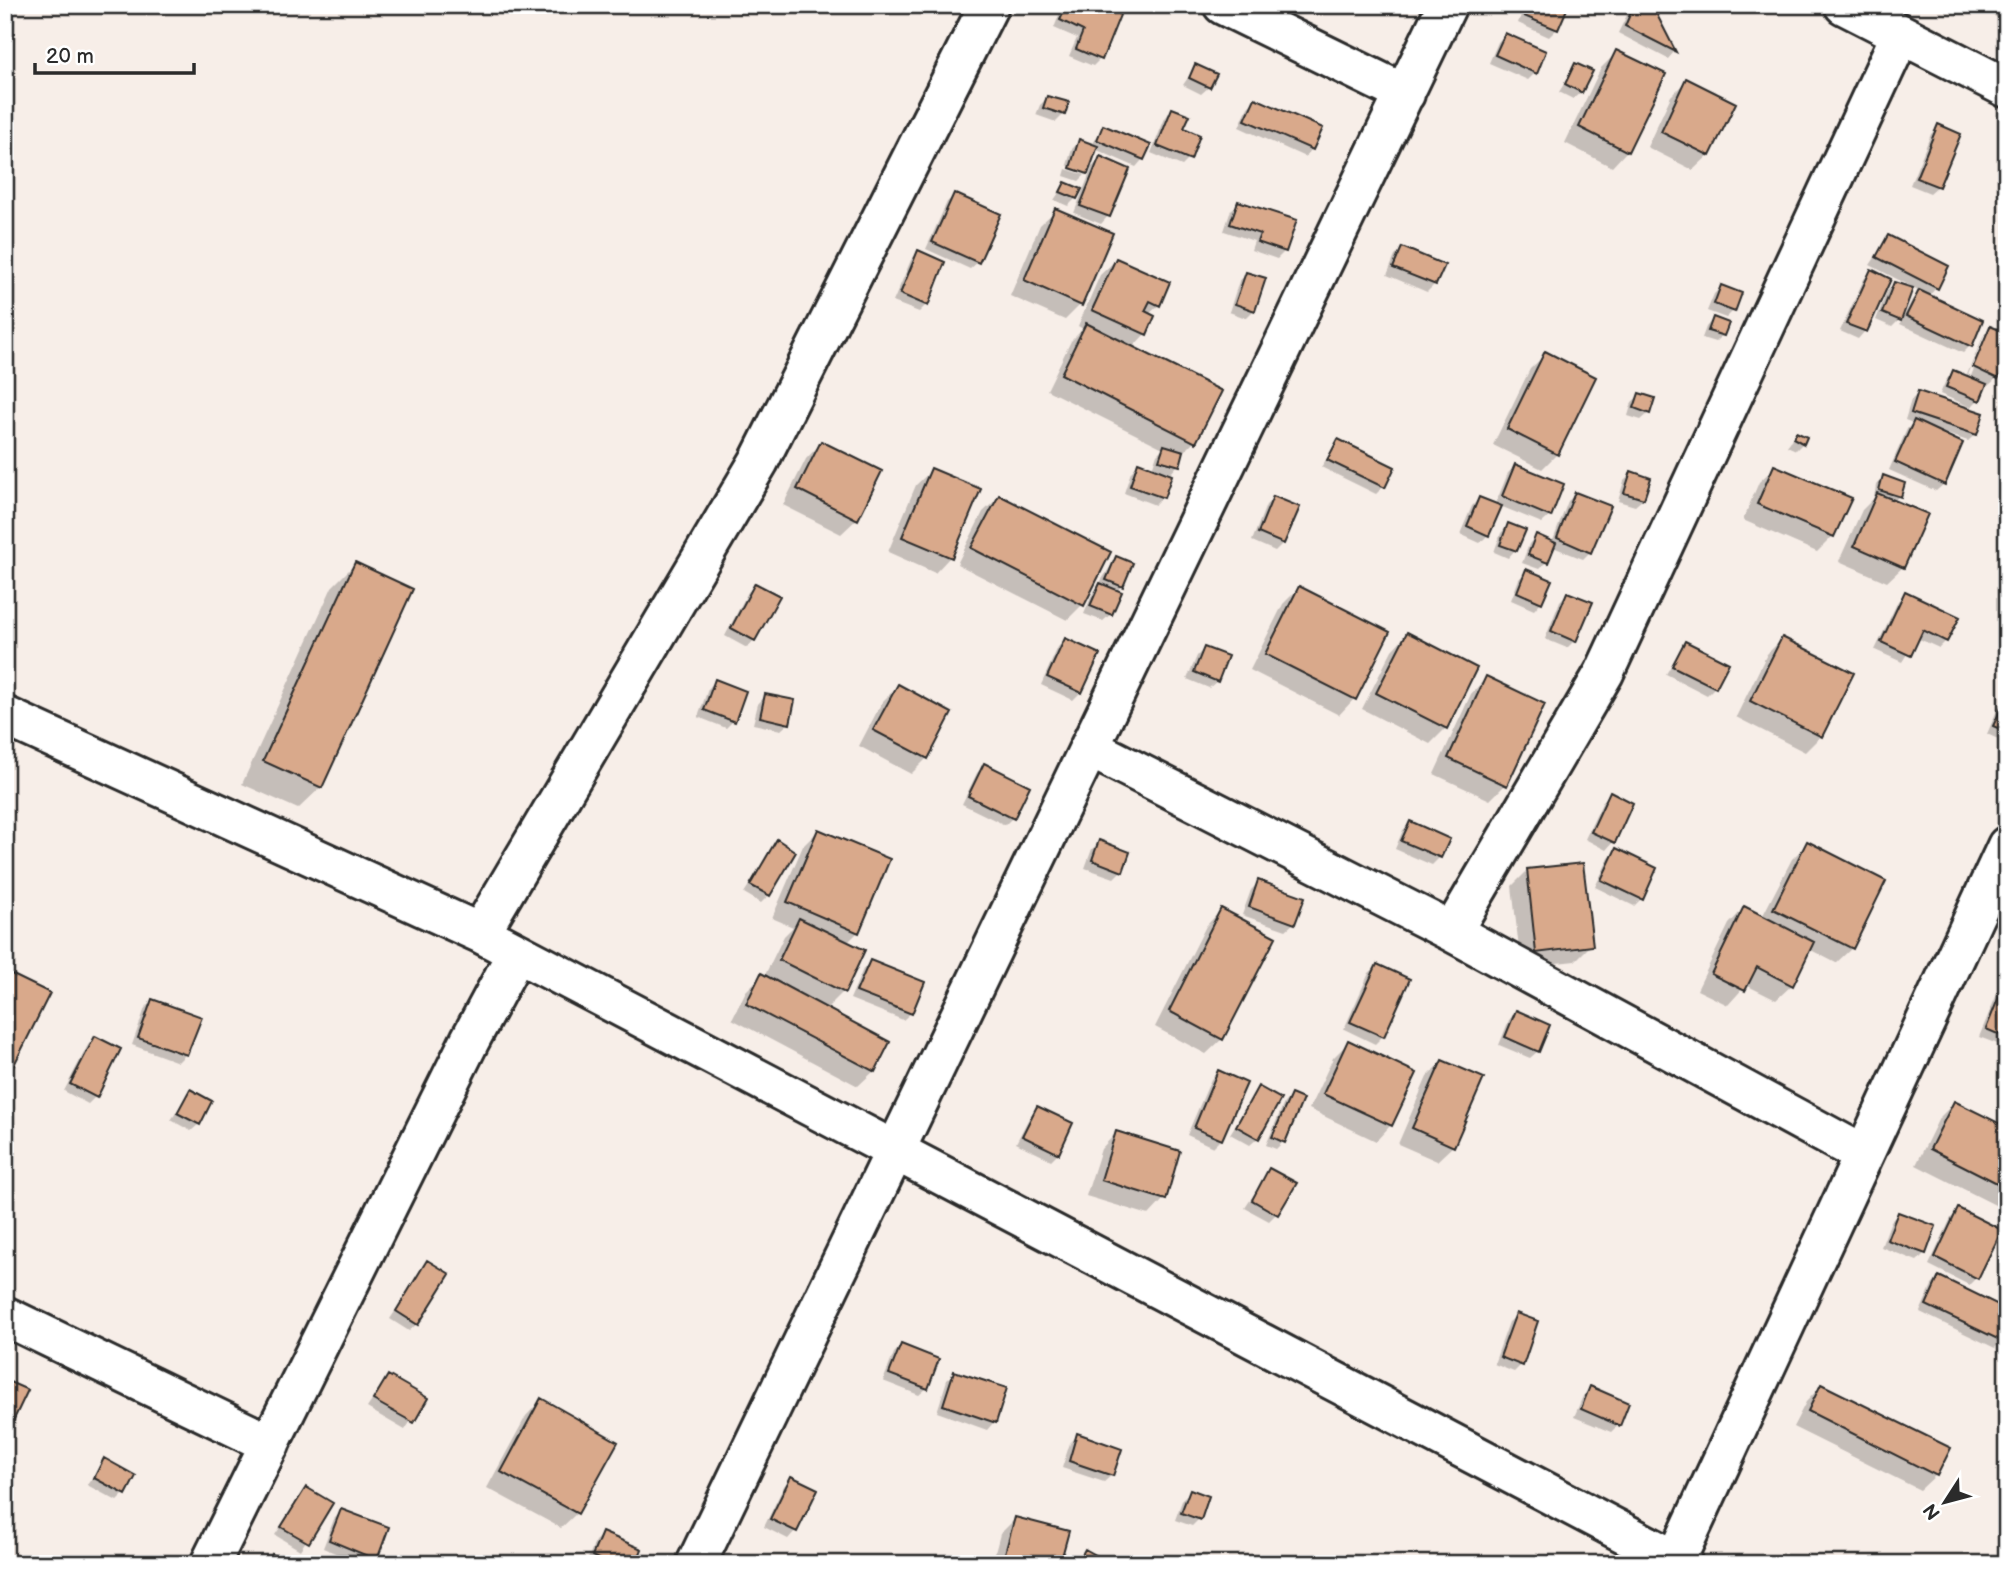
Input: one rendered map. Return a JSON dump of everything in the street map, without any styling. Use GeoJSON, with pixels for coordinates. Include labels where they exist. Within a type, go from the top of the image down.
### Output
{"type":"FeatureCollection","features":[{"type":"Feature","properties":{"kind":"street"},"geometry":{"type":"LineString","coordinates":[[480,933],[759,461],[989,5]]}},
{"type":"Feature","properties":{"kind":"street"},"geometry":{"type":"LineString","coordinates":[[1223,5],[1405,94]]}},
{"type":"Feature","properties":{"kind":"street"},"geometry":{"type":"LineString","coordinates":[[696,1564],[1447,5]]}},
{"type":"Feature","properties":{"kind":"street"},"geometry":{"type":"LineString","coordinates":[[1844,5],[2007,88]]}},
{"type":"Feature","properties":{"kind":"street"},"geometry":{"type":"LineString","coordinates":[[1452,932],[1604,673],[1901,34]]}},
{"type":"Feature","properties":{"kind":"street"},"geometry":{"type":"LineString","coordinates":[[5,716],[480,933],[1680,1562],[1862,1154],[2007,846]]}},
{"type":"Feature","properties":{"kind":"street"},"geometry":{"type":"LineString","coordinates":[[1090,748],[1452,932],[1862,1154]]}},
{"type":"Feature","properties":{"kind":"street"},"geometry":{"type":"LineString","coordinates":[[210,1564],[470,1040],[516,954]]}},
{"type":"Feature","properties":{"kind":"street"},"geometry":{"type":"LineString","coordinates":[[5,1316],[270,1444]]}},
{"type":"Feature","properties":{"kind":"building"},"geometry":{"type":"Polygon","coordinates":[[[1067,5],[1112,5],[1122,10],[1102,60],[1076,49],[1083,31],[1060,20],[1067,5]]]}},
{"type":"Feature","properties":{"kind":"building"},"geometry":{"type":"Polygon","coordinates":[[[1528,5],[1558,5],[1567,9],[1558,30],[1524,16],[1528,5]]]}},
{"type":"Feature","properties":{"kind":"building"},"geometry":{"type":"Polygon","coordinates":[[[1634,5],[1652,5],[1676,52],[1625,26],[1634,5]]]}},
{"type":"Feature","properties":{"kind":"building"},"geometry":{"type":"Polygon","coordinates":[[[1505,33],[1546,51],[1537,74],[1495,55],[1505,33]]]}},
{"type":"Feature","properties":{"kind":"building"},"geometry":{"type":"Polygon","coordinates":[[[1616,50],[1666,74],[1628,152],[1579,127],[1616,50]]]}},
{"type":"Feature","properties":{"kind":"building"},"geometry":{"type":"Polygon","coordinates":[[[1575,63],[1593,71],[1582,93],[1565,84],[1575,63]]]}},
{"type":"Feature","properties":{"kind":"building"},"geometry":{"type":"Polygon","coordinates":[[[1195,64],[1217,74],[1210,88],[1189,78],[1195,64]]]}},
{"type":"Feature","properties":{"kind":"building"},"geometry":{"type":"Polygon","coordinates":[[[1686,78],[1736,103],[1710,156],[1661,132],[1686,78]]]}},
{"type":"Feature","properties":{"kind":"building"},"geometry":{"type":"Polygon","coordinates":[[[1047,96],[1069,102],[1065,115],[1043,108],[1047,96]]]}},
{"type":"Feature","properties":{"kind":"building"},"geometry":{"type":"Polygon","coordinates":[[[1255,98],[1323,128],[1313,150],[1245,120],[1255,98]]]}},
{"type":"Feature","properties":{"kind":"building"},"geometry":{"type":"Polygon","coordinates":[[[1172,108],[1190,115],[1184,128],[1200,135],[1191,160],[1157,146],[1172,108]]]}},
{"type":"Feature","properties":{"kind":"building"},"geometry":{"type":"Polygon","coordinates":[[[1938,124],[1961,134],[1939,187],[1916,178],[1938,124]]]}},
{"type":"Feature","properties":{"kind":"building"},"geometry":{"type":"Polygon","coordinates":[[[1103,125],[1151,145],[1144,160],[1097,140],[1103,125]]]}},
{"type":"Feature","properties":{"kind":"building"},"geometry":{"type":"Polygon","coordinates":[[[1079,139],[1098,146],[1088,174],[1070,168],[1079,139]]]}},
{"type":"Feature","properties":{"kind":"building"},"geometry":{"type":"Polygon","coordinates":[[[1100,156],[1130,169],[1110,217],[1080,206],[1100,156]]]}},
{"type":"Feature","properties":{"kind":"building"},"geometry":{"type":"Polygon","coordinates":[[[1065,182],[1082,189],[1077,199],[1060,192],[1065,182]]]}},
{"type":"Feature","properties":{"kind":"building"},"geometry":{"type":"Polygon","coordinates":[[[954,193],[1001,214],[979,263],[932,242],[954,193]]]}},
{"type":"Feature","properties":{"kind":"building"},"geometry":{"type":"Polygon","coordinates":[[[1238,201],[1297,220],[1286,252],[1257,242],[1260,234],[1230,224],[1238,201]]]}},
{"type":"Feature","properties":{"kind":"building"},"geometry":{"type":"Polygon","coordinates":[[[1055,208],[1113,233],[1082,306],[1024,280],[1055,208]]]}},
{"type":"Feature","properties":{"kind":"building"},"geometry":{"type":"Polygon","coordinates":[[[1888,235],[1949,266],[1938,289],[1876,257],[1888,235]]]}},
{"type":"Feature","properties":{"kind":"building"},"geometry":{"type":"Polygon","coordinates":[[[1402,247],[1445,265],[1436,285],[1393,268],[1402,247]]]}},
{"type":"Feature","properties":{"kind":"building"},"geometry":{"type":"Polygon","coordinates":[[[918,250],[945,262],[928,306],[900,294],[918,250]]]}},
{"type":"Feature","properties":{"kind":"building"},"geometry":{"type":"Polygon","coordinates":[[[1116,258],[1170,282],[1160,306],[1150,301],[1145,311],[1155,316],[1147,335],[1092,310],[1116,258]]]}},
{"type":"Feature","properties":{"kind":"building"},"geometry":{"type":"Polygon","coordinates":[[[1871,269],[1891,279],[1867,332],[1846,324],[1871,269]]]}},
{"type":"Feature","properties":{"kind":"building"},"geometry":{"type":"Polygon","coordinates":[[[1246,272],[1266,278],[1255,311],[1235,304],[1246,272]]]}},
{"type":"Feature","properties":{"kind":"building"},"geometry":{"type":"Polygon","coordinates":[[[1894,282],[1913,288],[1901,321],[1882,313],[1894,282]]]}},
{"type":"Feature","properties":{"kind":"building"},"geometry":{"type":"Polygon","coordinates":[[[1721,285],[1742,293],[1735,312],[1714,304],[1721,285]]]}},
{"type":"Feature","properties":{"kind":"building"},"geometry":{"type":"Polygon","coordinates":[[[1919,290],[1983,320],[1972,347],[1906,316],[1919,290]]]}},
{"type":"Feature","properties":{"kind":"building"},"geometry":{"type":"Polygon","coordinates":[[[1713,317],[1729,323],[1724,336],[1708,331],[1713,317]]]}},
{"type":"Feature","properties":{"kind":"building"},"geometry":{"type":"Polygon","coordinates":[[[1086,323],[1222,391],[1196,443],[1061,374],[1086,323]]]}},
{"type":"Feature","properties":{"kind":"building"},"geometry":{"type":"Polygon","coordinates":[[[1990,326],[2007,333],[2007,359],[1998,379],[1973,367],[1990,326]]]}},
{"type":"Feature","properties":{"kind":"building"},"geometry":{"type":"Polygon","coordinates":[[[1545,351],[1596,377],[1558,455],[1507,429],[1545,351]]]}},
{"type":"Feature","properties":{"kind":"building"},"geometry":{"type":"Polygon","coordinates":[[[1953,370],[1987,384],[1980,401],[1946,387],[1953,370]]]}},
{"type":"Feature","properties":{"kind":"building"},"geometry":{"type":"Polygon","coordinates":[[[1918,391],[1984,413],[1977,435],[1911,413],[1918,391]]]}},
{"type":"Feature","properties":{"kind":"building"},"geometry":{"type":"Polygon","coordinates":[[[1639,393],[1655,398],[1650,414],[1634,408],[1639,393]]]}},
{"type":"Feature","properties":{"kind":"building"},"geometry":{"type":"Polygon","coordinates":[[[1914,420],[1963,443],[1945,485],[1895,462],[1914,420]]]}},
{"type":"Feature","properties":{"kind":"building"},"geometry":{"type":"Polygon","coordinates":[[[1796,432],[1807,437],[1804,444],[1793,438],[1796,432]]]}},
{"type":"Feature","properties":{"kind":"building"},"geometry":{"type":"Polygon","coordinates":[[[1338,439],[1395,467],[1385,488],[1327,460],[1338,439]]]}},
{"type":"Feature","properties":{"kind":"building"},"geometry":{"type":"Polygon","coordinates":[[[821,441],[882,471],[858,520],[797,489],[821,441]]]}},
{"type":"Feature","properties":{"kind":"building"},"geometry":{"type":"Polygon","coordinates":[[[1164,445],[1184,451],[1180,466],[1159,460],[1164,445]]]}},
{"type":"Feature","properties":{"kind":"building"},"geometry":{"type":"Polygon","coordinates":[[[1138,462],[1172,475],[1164,498],[1130,486],[1138,462]]]}},
{"type":"Feature","properties":{"kind":"building"},"geometry":{"type":"Polygon","coordinates":[[[1515,464],[1564,484],[1551,517],[1502,496],[1515,464]]]}},
{"type":"Feature","properties":{"kind":"building"},"geometry":{"type":"Polygon","coordinates":[[[1774,465],[1852,498],[1834,537],[1757,504],[1774,465]]]}},
{"type":"Feature","properties":{"kind":"building"},"geometry":{"type":"Polygon","coordinates":[[[931,468],[981,489],[952,558],[902,537],[931,468]]]}},
{"type":"Feature","properties":{"kind":"building"},"geometry":{"type":"Polygon","coordinates":[[[1631,471],[1651,478],[1644,499],[1624,493],[1631,471]]]}},
{"type":"Feature","properties":{"kind":"building"},"geometry":{"type":"Polygon","coordinates":[[[1883,475],[1905,483],[1901,497],[1879,490],[1883,475]]]}},
{"type":"Feature","properties":{"kind":"building"},"geometry":{"type":"Polygon","coordinates":[[[1575,492],[1611,506],[1591,553],[1557,538],[1575,492]]]}},
{"type":"Feature","properties":{"kind":"building"},"geometry":{"type":"Polygon","coordinates":[[[1877,493],[1928,514],[1904,568],[1854,546],[1877,493]]]}},
{"type":"Feature","properties":{"kind":"building"},"geometry":{"type":"Polygon","coordinates":[[[999,495],[1111,552],[1084,606],[971,548],[999,495]]]}},
{"type":"Feature","properties":{"kind":"building"},"geometry":{"type":"Polygon","coordinates":[[[1273,496],[1300,507],[1284,544],[1258,533],[1273,496]]]}},
{"type":"Feature","properties":{"kind":"building"},"geometry":{"type":"Polygon","coordinates":[[[1479,497],[1502,506],[1489,536],[1467,526],[1479,497]]]}},
{"type":"Feature","properties":{"kind":"building"},"geometry":{"type":"Polygon","coordinates":[[[1508,523],[1526,530],[1517,551],[1500,545],[1508,523]]]}},
{"type":"Feature","properties":{"kind":"building"},"geometry":{"type":"Polygon","coordinates":[[[1536,534],[1556,543],[1548,563],[1528,555],[1536,534]]]}},
{"type":"Feature","properties":{"kind":"building"},"geometry":{"type":"Polygon","coordinates":[[[1116,556],[1133,563],[1123,587],[1106,580],[1116,556]]]}},
{"type":"Feature","properties":{"kind":"building"},"geometry":{"type":"Polygon","coordinates":[[[355,562],[413,589],[322,788],[263,761],[355,562]]]}},
{"type":"Feature","properties":{"kind":"building"},"geometry":{"type":"Polygon","coordinates":[[[1526,569],[1552,580],[1542,603],[1517,592],[1526,569]]]}},
{"type":"Feature","properties":{"kind":"building"},"geometry":{"type":"Polygon","coordinates":[[[755,583],[780,596],[755,641],[731,628],[755,583]]]}},
{"type":"Feature","properties":{"kind":"building"},"geometry":{"type":"Polygon","coordinates":[[[1100,583],[1122,592],[1112,615],[1090,606],[1100,583]]]}},
{"type":"Feature","properties":{"kind":"building"},"geometry":{"type":"Polygon","coordinates":[[[1299,586],[1390,632],[1356,700],[1265,654],[1299,586]]]}},
{"type":"Feature","properties":{"kind":"building"},"geometry":{"type":"Polygon","coordinates":[[[1905,591],[1960,617],[1947,642],[1923,630],[1911,656],[1881,642],[1905,591]]]}},
{"type":"Feature","properties":{"kind":"building"},"geometry":{"type":"Polygon","coordinates":[[[1567,592],[1593,602],[1576,642],[1551,631],[1567,592]]]}},
{"type":"Feature","properties":{"kind":"building"},"geometry":{"type":"Polygon","coordinates":[[[1407,632],[1477,668],[1447,729],[1376,693],[1407,632]]]}},
{"type":"Feature","properties":{"kind":"building"},"geometry":{"type":"Polygon","coordinates":[[[1782,637],[1854,673],[1822,737],[1750,701],[1782,637]]]}},
{"type":"Feature","properties":{"kind":"building"},"geometry":{"type":"Polygon","coordinates":[[[1065,638],[1100,654],[1082,693],[1047,677],[1065,638]]]}},
{"type":"Feature","properties":{"kind":"building"},"geometry":{"type":"Polygon","coordinates":[[[1685,641],[1729,663],[1716,688],[1672,666],[1685,641]]]}},
{"type":"Feature","properties":{"kind":"building"},"geometry":{"type":"Polygon","coordinates":[[[1204,647],[1228,656],[1218,682],[1194,672],[1204,647]]]}},
{"type":"Feature","properties":{"kind":"building"},"geometry":{"type":"Polygon","coordinates":[[[1486,676],[1545,704],[1507,786],[1448,758],[1486,676]]]}},
{"type":"Feature","properties":{"kind":"building"},"geometry":{"type":"Polygon","coordinates":[[[715,679],[746,691],[735,722],[704,710],[715,679]]]}},
{"type":"Feature","properties":{"kind":"building"},"geometry":{"type":"Polygon","coordinates":[[[898,684],[952,713],[928,759],[873,730],[898,684]]]}},
{"type":"Feature","properties":{"kind":"building"},"geometry":{"type":"Polygon","coordinates":[[[765,694],[795,700],[790,724],[760,717],[765,694]]]}},
{"type":"Feature","properties":{"kind":"building"},"geometry":{"type":"Polygon","coordinates":[[[2007,699],[2007,732],[1993,726],[2007,699]]]}},
{"type":"Feature","properties":{"kind":"building"},"geometry":{"type":"Polygon","coordinates":[[[984,763],[1030,786],[1014,819],[968,796],[984,763]]]}},
{"type":"Feature","properties":{"kind":"building"},"geometry":{"type":"Polygon","coordinates":[[[1610,791],[1633,803],[1615,843],[1591,832],[1610,791]]]}},
{"type":"Feature","properties":{"kind":"building"},"geometry":{"type":"Polygon","coordinates":[[[1410,821],[1450,839],[1441,858],[1401,841],[1410,821]]]}},
{"type":"Feature","properties":{"kind":"building"},"geometry":{"type":"Polygon","coordinates":[[[818,829],[890,859],[859,933],[787,902],[818,829]]]}},
{"type":"Feature","properties":{"kind":"building"},"geometry":{"type":"Polygon","coordinates":[[[777,839],[796,852],[770,896],[750,885],[777,839]]]}},
{"type":"Feature","properties":{"kind":"building"},"geometry":{"type":"Polygon","coordinates":[[[1099,840],[1130,852],[1123,872],[1092,860],[1099,840]]]}},
{"type":"Feature","properties":{"kind":"building"},"geometry":{"type":"Polygon","coordinates":[[[1807,841],[1886,881],[1853,949],[1773,909],[1807,841]]]}},
{"type":"Feature","properties":{"kind":"building"},"geometry":{"type":"Polygon","coordinates":[[[1616,848],[1657,868],[1643,900],[1601,880],[1616,848]]]}},
{"type":"Feature","properties":{"kind":"building"},"geometry":{"type":"Polygon","coordinates":[[[1583,863],[1593,946],[1536,953],[1527,869],[1583,863]]]}},
{"type":"Feature","properties":{"kind":"building"},"geometry":{"type":"Polygon","coordinates":[[[1258,880],[1305,897],[1295,924],[1249,907],[1258,880]]]}},
{"type":"Feature","properties":{"kind":"building"},"geometry":{"type":"Polygon","coordinates":[[[1744,906],[1814,942],[1793,986],[1757,967],[1745,991],[1711,974],[1744,906]]]}},
{"type":"Feature","properties":{"kind":"building"},"geometry":{"type":"Polygon","coordinates":[[[1221,908],[1276,937],[1223,1040],[1169,1011],[1221,908]]]}},
{"type":"Feature","properties":{"kind":"building"},"geometry":{"type":"Polygon","coordinates":[[[799,918],[865,950],[845,993],[779,960],[799,918]]]}},
{"type":"Feature","properties":{"kind":"building"},"geometry":{"type":"Polygon","coordinates":[[[870,960],[925,982],[912,1014],[856,992],[870,960]]]}},
{"type":"Feature","properties":{"kind":"building"},"geometry":{"type":"Polygon","coordinates":[[[1377,964],[1410,979],[1384,1037],[1350,1022],[1377,964]]]}},
{"type":"Feature","properties":{"kind":"building"},"geometry":{"type":"Polygon","coordinates":[[[5,971],[50,993],[8,1077],[5,1076],[5,971]]]}},
{"type":"Feature","properties":{"kind":"building"},"geometry":{"type":"Polygon","coordinates":[[[761,973],[890,1042],[875,1072],[746,1004],[761,973]]]}},
{"type":"Feature","properties":{"kind":"building"},"geometry":{"type":"Polygon","coordinates":[[[2004,984],[2007,986],[2007,1038],[1986,1029],[2004,984]]]}},
{"type":"Feature","properties":{"kind":"building"},"geometry":{"type":"Polygon","coordinates":[[[152,999],[202,1017],[187,1055],[138,1038],[152,999]]]}},
{"type":"Feature","properties":{"kind":"building"},"geometry":{"type":"Polygon","coordinates":[[[1516,1010],[1550,1025],[1539,1052],[1505,1037],[1516,1010]]]}},
{"type":"Feature","properties":{"kind":"building"},"geometry":{"type":"Polygon","coordinates":[[[95,1036],[121,1049],[97,1098],[70,1084],[95,1036]]]}},
{"type":"Feature","properties":{"kind":"building"},"geometry":{"type":"Polygon","coordinates":[[[1348,1040],[1417,1073],[1392,1126],[1323,1094],[1348,1040]]]}},
{"type":"Feature","properties":{"kind":"building"},"geometry":{"type":"Polygon","coordinates":[[[1442,1060],[1484,1078],[1454,1147],[1412,1128],[1442,1060]]]}},
{"type":"Feature","properties":{"kind":"building"},"geometry":{"type":"Polygon","coordinates":[[[1218,1070],[1247,1083],[1222,1140],[1194,1128],[1218,1070]]]}},
{"type":"Feature","properties":{"kind":"building"},"geometry":{"type":"Polygon","coordinates":[[[1258,1086],[1281,1099],[1259,1139],[1236,1126],[1258,1086]]]}},
{"type":"Feature","properties":{"kind":"building"},"geometry":{"type":"Polygon","coordinates":[[[190,1089],[212,1101],[200,1125],[177,1113],[190,1089]]]}},
{"type":"Feature","properties":{"kind":"building"},"geometry":{"type":"Polygon","coordinates":[[[1291,1094],[1303,1099],[1285,1143],[1272,1137],[1291,1094]]]}},
{"type":"Feature","properties":{"kind":"building"},"geometry":{"type":"Polygon","coordinates":[[[1954,1101],[2007,1127],[2007,1188],[1930,1149],[1954,1101]]]}},
{"type":"Feature","properties":{"kind":"building"},"geometry":{"type":"Polygon","coordinates":[[[1037,1106],[1073,1123],[1059,1154],[1022,1136],[1037,1106]]]}},
{"type":"Feature","properties":{"kind":"building"},"geometry":{"type":"Polygon","coordinates":[[[1116,1131],[1180,1151],[1166,1200],[1101,1180],[1116,1131]]]}},
{"type":"Feature","properties":{"kind":"building"},"geometry":{"type":"Polygon","coordinates":[[[1269,1168],[1297,1183],[1278,1215],[1252,1200],[1269,1168]]]}},
{"type":"Feature","properties":{"kind":"building"},"geometry":{"type":"Polygon","coordinates":[[[1958,1208],[2002,1230],[1978,1279],[1935,1257],[1958,1208]]]}},
{"type":"Feature","properties":{"kind":"building"},"geometry":{"type":"Polygon","coordinates":[[[1898,1212],[1936,1226],[1926,1254],[1887,1240],[1898,1212]]]}},
{"type":"Feature","properties":{"kind":"building"},"geometry":{"type":"Polygon","coordinates":[[[427,1260],[450,1274],[418,1325],[396,1311],[427,1260]]]}},
{"type":"Feature","properties":{"kind":"building"},"geometry":{"type":"Polygon","coordinates":[[[1939,1276],[2007,1309],[2004,1342],[1926,1305],[1939,1276]]]}},
{"type":"Feature","properties":{"kind":"building"},"geometry":{"type":"Polygon","coordinates":[[[1516,1313],[1538,1321],[1523,1366],[1500,1357],[1516,1313]]]}},
{"type":"Feature","properties":{"kind":"building"},"geometry":{"type":"Polygon","coordinates":[[[901,1344],[939,1359],[928,1389],[889,1374],[901,1344]]]}},
{"type":"Feature","properties":{"kind":"building"},"geometry":{"type":"Polygon","coordinates":[[[954,1371],[1007,1388],[996,1423],[943,1405],[954,1371]]]}},
{"type":"Feature","properties":{"kind":"building"},"geometry":{"type":"Polygon","coordinates":[[[388,1375],[428,1398],[414,1423],[373,1400],[388,1375]]]}},
{"type":"Feature","properties":{"kind":"building"},"geometry":{"type":"Polygon","coordinates":[[[5,1380],[28,1390],[5,1438],[5,1380]]]}},
{"type":"Feature","properties":{"kind":"building"},"geometry":{"type":"Polygon","coordinates":[[[1821,1384],[1951,1448],[1937,1476],[1808,1411],[1821,1384]]]}},
{"type":"Feature","properties":{"kind":"building"},"geometry":{"type":"Polygon","coordinates":[[[1590,1386],[1629,1403],[1620,1426],[1581,1409],[1590,1386]]]}},
{"type":"Feature","properties":{"kind":"building"},"geometry":{"type":"Polygon","coordinates":[[[541,1398],[618,1442],[578,1514],[501,1472],[541,1398]]]}},
{"type":"Feature","properties":{"kind":"building"},"geometry":{"type":"Polygon","coordinates":[[[1077,1433],[1122,1449],[1113,1476],[1069,1461],[1077,1433]]]}},
{"type":"Feature","properties":{"kind":"building"},"geometry":{"type":"Polygon","coordinates":[[[104,1458],[136,1476],[126,1495],[94,1478],[104,1458]]]}},
{"type":"Feature","properties":{"kind":"building"},"geometry":{"type":"Polygon","coordinates":[[[791,1476],[818,1489],[797,1532],[770,1519],[791,1476]]]}},
{"type":"Feature","properties":{"kind":"building"},"geometry":{"type":"Polygon","coordinates":[[[306,1487],[333,1503],[309,1543],[281,1527],[306,1487]]]}},
{"type":"Feature","properties":{"kind":"building"},"geometry":{"type":"Polygon","coordinates":[[[1190,1489],[1209,1496],[1201,1520],[1181,1513],[1190,1489]]]}},
{"type":"Feature","properties":{"kind":"building"},"geometry":{"type":"Polygon","coordinates":[[[341,1509],[389,1527],[377,1560],[329,1540],[341,1509]]]}},
{"type":"Feature","properties":{"kind":"building"},"geometry":{"type":"Polygon","coordinates":[[[1015,1517],[1069,1531],[1060,1564],[1002,1564],[1015,1517]]]}},
{"type":"Feature","properties":{"kind":"building"},"geometry":{"type":"Polygon","coordinates":[[[602,1532],[642,1549],[636,1564],[609,1564],[592,1556],[602,1532]]]}},
{"type":"Feature","properties":{"kind":"building"},"geometry":{"type":"Polygon","coordinates":[[[1085,1549],[1112,1564],[1077,1564],[1085,1549]]]}},
{"type":"Feature","properties":{"kind":"building"},"geometry":{"type":"Polygon","coordinates":[[[272,1554],[286,1561],[285,1564],[268,1564],[272,1554]]]}}]}
